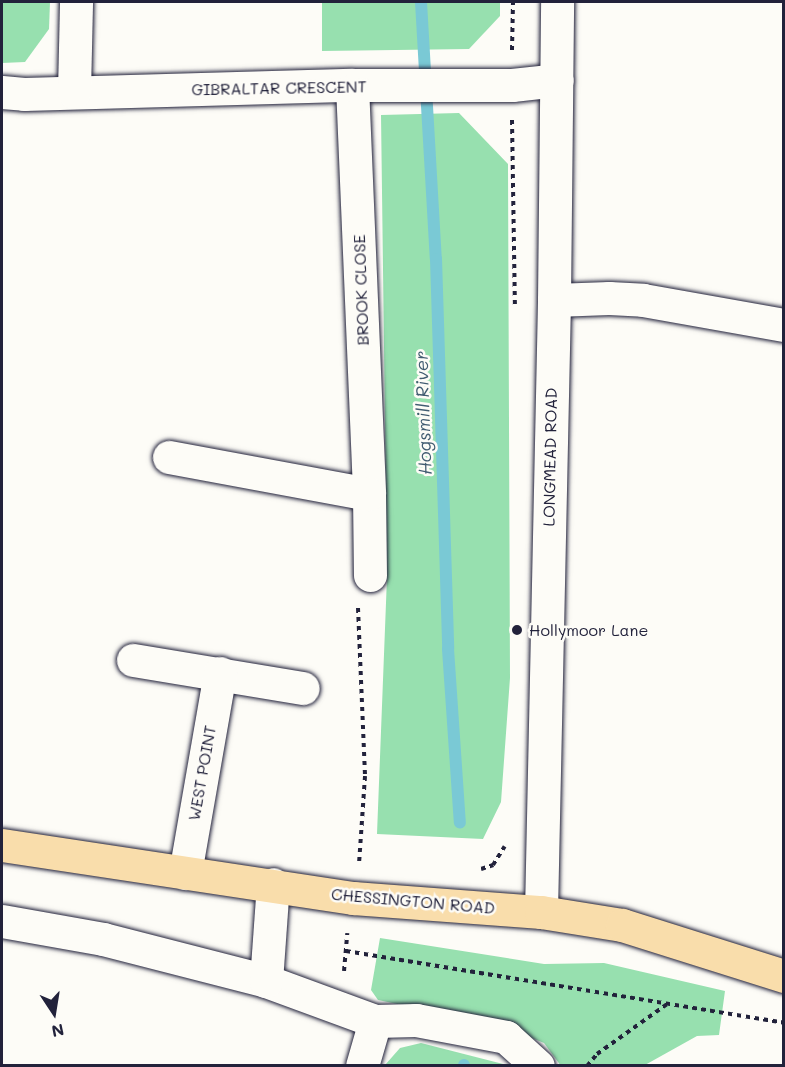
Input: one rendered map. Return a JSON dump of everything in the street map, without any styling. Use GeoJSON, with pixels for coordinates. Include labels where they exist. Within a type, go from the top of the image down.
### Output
{"type":"FeatureCollection","features":[{"type":"Feature","properties":{"kind":"main road","name":"CHESSINGTON ROAD"},"geometry":{"type":"LineString","coordinates":[[2,845],[273,884],[353,898],[541,912],[622,925],[783,976]]}},
{"type":"Feature","properties":{"kind":"street"},"geometry":{"type":"LineString","coordinates":[[74,92],[76,2]]}},
{"type":"Feature","properties":{"kind":"street","name":"LONGMEAD ROAD"},"geometry":{"type":"LineString","coordinates":[[541,912],[554,300],[557,2]]}},
{"type":"Feature","properties":{"kind":"street","name":"GIBRALTAR CRESCENT"},"geometry":{"type":"LineString","coordinates":[[2,92],[24,94],[352,85],[389,87],[512,85],[557,80]]}},
{"type":"Feature","properties":{"kind":"street","name":"BROOK CLOSE"},"geometry":{"type":"LineString","coordinates":[[352,85],[369,494],[370,575]]}},
{"type":"Feature","properties":{"kind":"street"},"geometry":{"type":"LineString","coordinates":[[554,300],[609,298],[643,300],[783,325]]}},
{"type":"Feature","properties":{"kind":"street"},"geometry":{"type":"LineString","coordinates":[[169,457],[369,494]]}},
{"type":"Feature","properties":{"kind":"street"},"geometry":{"type":"LineString","coordinates":[[133,660],[303,688]]}},
{"type":"Feature","properties":{"kind":"street","name":"WEST POINT"},"geometry":{"type":"LineString","coordinates":[[185,873],[220,673]]}},
{"type":"Feature","properties":{"kind":"street"},"geometry":{"type":"LineString","coordinates":[[266,981],[273,884]]}},
{"type":"Feature","properties":{"kind":"street"},"geometry":{"type":"LineString","coordinates":[[2,921],[103,939],[266,981],[375,1020],[416,1020],[506,1037],[538,1065]]}},
{"type":"Feature","properties":{"kind":"street"},"geometry":{"type":"LineString","coordinates":[[362,1065],[375,1020]]}},
{"type":"Feature","properties":{"kind":"path"},"geometry":{"type":"LineString","coordinates":[[513,2],[515,317]]}},
{"type":"Feature","properties":{"kind":"path"},"geometry":{"type":"LineString","coordinates":[[477,871],[493,864],[509,840]]}},
{"type":"Feature","properties":{"kind":"path"},"geometry":{"type":"LineString","coordinates":[[359,862],[370,863]]}},
{"type":"Feature","properties":{"kind":"path"},"geometry":{"type":"LineString","coordinates":[[346,951],[783,1023]]}},
{"type":"Feature","properties":{"kind":"path"},"geometry":{"type":"LineString","coordinates":[[587,1065],[597,1054],[667,1004]]}},
{"type":"Feature","properties":{"kind":"green space"},"geometry":{"type":"Polygon","coordinates":[[[2,2],[50,2],[49,29],[25,62],[2,63],[2,2]]]}},
{"type":"Feature","properties":{"kind":"green space"},"geometry":{"type":"Polygon","coordinates":[[[322,2],[500,2],[500,16],[469,49],[322,51],[322,2]]]}},
{"type":"Feature","properties":{"kind":"green space"},"geometry":{"type":"Polygon","coordinates":[[[459,113],[508,164],[510,678],[501,802],[483,839],[377,834],[387,577],[381,115],[459,113]]]}},
{"type":"Feature","properties":{"kind":"green space"},"geometry":{"type":"Polygon","coordinates":[[[380,938],[544,964],[604,963],[725,991],[719,1035],[697,1036],[645,1065],[561,1066],[544,1043],[500,1025],[378,1000],[371,990],[380,938]]]}},
{"type":"Feature","properties":{"kind":"green space"},"geometry":{"type":"Polygon","coordinates":[[[421,1043],[507,1065],[385,1065],[400,1048],[421,1043]]]}},
{"type":"Feature","properties":{"kind":"waterway","name":"Hogsmill River"},"geometry":{"type":"LineString","coordinates":[[421,2],[436,259],[448,649],[460,823]]}},
{"type":"Feature","properties":{"kind":"place","name":"Hollymoor Lane"},"geometry":{"type":"Point","coordinates":[517,630]}}]}
